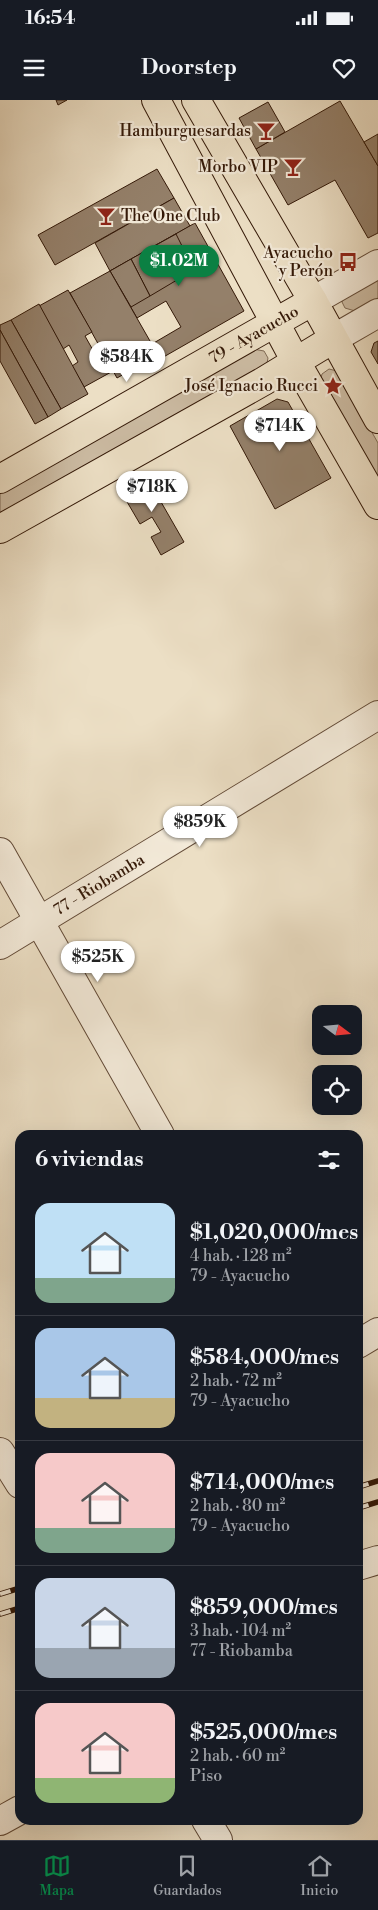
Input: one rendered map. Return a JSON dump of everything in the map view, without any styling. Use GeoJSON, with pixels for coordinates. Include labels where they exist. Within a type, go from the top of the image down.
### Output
{"type":"FeatureCollection","features":[{"type":"Feature","properties":{"kind":"main road"},"geometry":{"type":"LineString","coordinates":[[156,100],[296,362],[378,505]]}},
{"type":"Feature","properties":{"kind":"main road"},"geometry":{"type":"LineString","coordinates":[[196,100],[313,301],[378,419]]}},
{"type":"Feature","properties":{"kind":"main road","name":"79 - Ayacucho"},"geometry":{"type":"LineString","coordinates":[[0,479],[313,301]]}},
{"type":"Feature","properties":{"kind":"main road"},"geometry":{"type":"LineString","coordinates":[[0,529],[296,362],[333,339]]}},
{"type":"Feature","properties":{"kind":"street","name":"79 - Ayacucho"},"geometry":{"type":"LineString","coordinates":[[313,301],[378,264]]}},
{"type":"Feature","properties":{"kind":"street"},"geometry":{"type":"LineString","coordinates":[[333,339],[378,313]]}},
{"type":"Feature","properties":{"kind":"street","name":"77 - Riobamba"},"geometry":{"type":"LineString","coordinates":[[0,945],[378,715]]}},
{"type":"Feature","properties":{"kind":"street"},"geometry":{"type":"LineString","coordinates":[[0,852],[157,1130]]}},
{"type":"Feature","properties":{"kind":"street"},"geometry":{"type":"LineString","coordinates":[[363,1341],[378,1332]]}},
{"type":"Feature","properties":{"kind":"street"},"geometry":{"type":"LineString","coordinates":[[0,1452],[15,1476]]}},
{"type":"Feature","properties":{"kind":"street"},"geometry":{"type":"LineString","coordinates":[[363,1564],[378,1560]]}},
{"type":"Feature","properties":{"kind":"street"},"geometry":{"type":"LineString","coordinates":[[0,1821],[15,1813]]}},
{"type":"Feature","properties":{"kind":"street"},"geometry":{"type":"LineString","coordinates":[[209,1825],[218,1840]]}},
{"type":"Feature","properties":{"kind":"shaded area"},"geometry":{"type":"Polygon","coordinates":[[[378,276],[378,298],[355,311],[345,308],[342,302],[346,293],[378,276]]]}},
{"type":"Feature","properties":{"kind":"shaded area"},"geometry":{"type":"Polygon","coordinates":[[[253,349],[264,351],[268,358],[266,368],[0,517],[0,491],[253,349]]]}},
{"type":"Feature","properties":{"kind":"shaded area"},"geometry":{"type":"Polygon","coordinates":[[[329,369],[337,371],[378,443],[378,482],[320,382],[322,374],[329,369]]]}},
{"type":"Feature","properties":{"kind":"building"},"geometry":{"type":"Polygon","coordinates":[[[56,100],[67,100],[58,105],[56,100]]]}},
{"type":"Feature","properties":{"kind":"building"},"geometry":{"type":"Polygon","coordinates":[[[340,101],[378,166],[378,233],[368,238],[335,180],[288,205],[256,149],[340,101]]]}},
{"type":"Feature","properties":{"kind":"building"},"geometry":{"type":"Polygon","coordinates":[[[268,102],[285,132],[256,149],[239,118],[268,102]]]}},
{"type":"Feature","properties":{"kind":"building"},"geometry":{"type":"Polygon","coordinates":[[[378,134],[378,166],[364,142],[378,134]]]}},
{"type":"Feature","properties":{"kind":"building","name":"The One Club"},"geometry":{"type":"Polygon","coordinates":[[[157,169],[174,198],[55,265],[38,235],[157,169]]]}},
{"type":"Feature","properties":{"kind":"building"},"geometry":{"type":"Polygon","coordinates":[[[174,198],[190,226],[110,271],[95,243],[174,198]]]}},
{"type":"Feature","properties":{"kind":"building"},"geometry":{"type":"Polygon","coordinates":[[[195,223],[244,311],[160,359],[152,344],[181,327],[166,301],[137,318],[110,271],[195,223]]]}},
{"type":"Feature","properties":{"kind":"building"},"geometry":{"type":"Polygon","coordinates":[[[176,234],[190,262],[187,274],[150,296],[131,259],[176,234]]]}},
{"type":"Feature","properties":{"kind":"building"},"geometry":{"type":"Polygon","coordinates":[[[131,259],[150,296],[131,307],[110,271],[131,259]]]}},
{"type":"Feature","properties":{"kind":"building"},"geometry":{"type":"Polygon","coordinates":[[[110,271],[158,355],[117,378],[70,293],[110,271]]]}},
{"type":"Feature","properties":{"kind":"building"},"geometry":{"type":"Polygon","coordinates":[[[68,290],[92,332],[85,336],[94,352],[100,348],[113,371],[84,387],[72,366],[78,362],[69,345],[63,349],[39,306],[68,290]]]}},
{"type":"Feature","properties":{"kind":"building"},"geometry":{"type":"Polygon","coordinates":[[[39,304],[88,394],[61,409],[11,320],[39,304]]]}},
{"type":"Feature","properties":{"kind":"building"},"geometry":{"type":"Polygon","coordinates":[[[11,320],[61,409],[48,417],[0,330],[0,325],[11,320]]]}},
{"type":"Feature","properties":{"kind":"building"},"geometry":{"type":"Polygon","coordinates":[[[0,330],[48,417],[35,424],[0,361],[0,330]]]}},
{"type":"Feature","properties":{"kind":"building"},"geometry":{"type":"Polygon","coordinates":[[[378,341],[378,364],[371,352],[374,343],[378,341]]]}},
{"type":"Feature","properties":{"kind":"building"},"geometry":{"type":"Polygon","coordinates":[[[277,399],[288,402],[331,478],[275,509],[230,426],[277,399]]]}},
{"type":"Feature","properties":{"kind":"building"},"geometry":{"type":"Polygon","coordinates":[[[145,474],[184,542],[161,555],[151,537],[161,532],[152,517],[140,524],[119,488],[145,474]]]}},
{"type":"Feature","properties":{"kind":"railway"},"geometry":{"type":"LineString","coordinates":[[363,1486],[378,1481]]}},
{"type":"Feature","properties":{"kind":"railway"},"geometry":{"type":"LineString","coordinates":[[363,1506],[378,1502]]}},
{"type":"Feature","properties":{"kind":"railway"},"geometry":{"type":"LineString","coordinates":[[0,1594],[15,1590]]}},
{"type":"Feature","properties":{"kind":"railway"},"geometry":{"type":"LineString","coordinates":[[0,1614],[15,1610]]}},
{"type":"Feature","properties":{"kind":"place","name":"Hamburguesardas"},"geometry":{"type":"Point","coordinates":[266,131]}},
{"type":"Feature","properties":{"kind":"place","name":"Morbo VIP"},"geometry":{"type":"Point","coordinates":[293,167]}},
{"type":"Feature","properties":{"kind":"place","name":"The One Club"},"geometry":{"type":"Point","coordinates":[106,216]}},
{"type":"Feature","properties":{"kind":"place","name":"Ayacucho y Perón"},"geometry":{"type":"Point","coordinates":[348,262]}},
{"type":"Feature","properties":{"kind":"place","name":"José Ignacio Rucci"},"geometry":{"type":"Point","coordinates":[333,386]}}]}
